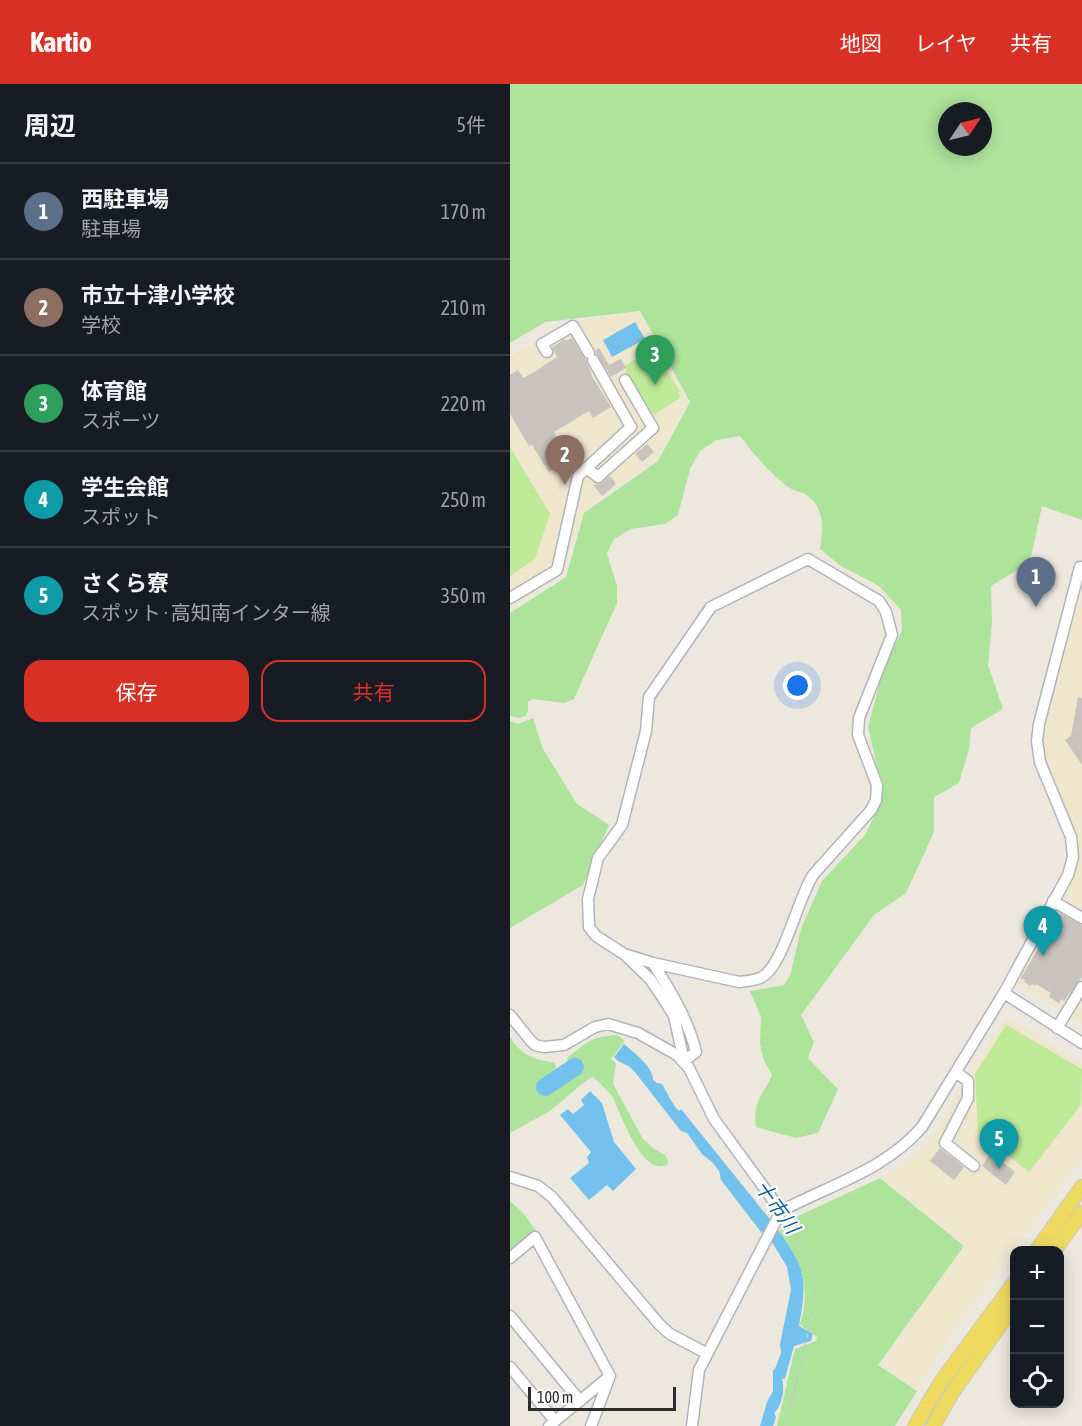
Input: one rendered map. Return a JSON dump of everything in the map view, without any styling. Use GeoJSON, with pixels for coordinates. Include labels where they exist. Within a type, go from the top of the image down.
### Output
{"type":"FeatureCollection","features":[{"type":"Feature","properties":{"kind":"main road"},"geometry":{"type":"LineString","coordinates":[[1041,1246],[1082,1187]]}},
{"type":"Feature","properties":{"kind":"main road"},"geometry":{"type":"LineString","coordinates":[[1058,1246],[1082,1213]]}},
{"type":"Feature","properties":{"kind":"main road"},"geometry":{"type":"LineString","coordinates":[[915,1426],[941,1382],[1010,1287]]}},
{"type":"Feature","properties":{"kind":"main road"},"geometry":{"type":"LineString","coordinates":[[933,1426],[952,1394],[1010,1310]]}},
{"type":"Feature","properties":{"kind":"street"},"geometry":{"type":"LineString","coordinates":[[510,598],[557,570],[578,476],[631,427],[573,326],[542,344],[547,352]]}},
{"type":"Feature","properties":{"kind":"street"},"geometry":{"type":"LineString","coordinates":[[585,468],[598,477],[653,428],[625,380]]}},
{"type":"Feature","properties":{"kind":"street"},"geometry":{"type":"LineString","coordinates":[[624,954],[653,963],[739,982],[764,976],[777,961],[806,887],[813,875],[871,810],[876,800],[875,776],[866,759],[858,735],[859,718],[892,635],[886,612],[879,601],[808,559],[711,607],[649,697],[646,731],[622,825],[598,858],[588,899],[590,927],[596,936],[624,954],[650,979],[674,1016],[684,1060],[714,1119],[779,1215]]}},
{"type":"Feature","properties":{"kind":"street"},"geometry":{"type":"LineString","coordinates":[[692,1426],[699,1370],[706,1353],[779,1215],[868,1170],[904,1146],[922,1127],[1004,993],[1068,875],[1073,857],[1071,837],[1040,762],[1037,741],[1080,567],[1082,567]]}},
{"type":"Feature","properties":{"kind":"street"},"geometry":{"type":"LineString","coordinates":[[1053,901],[1082,918]]}},
{"type":"Feature","properties":{"kind":"street"},"geometry":{"type":"LineString","coordinates":[[653,963],[685,1016],[692,1036],[696,1052],[684,1060]]}},
{"type":"Feature","properties":{"kind":"street"},"geometry":{"type":"LineString","coordinates":[[1057,1028],[1082,987]]}},
{"type":"Feature","properties":{"kind":"street"},"geometry":{"type":"LineString","coordinates":[[1004,993],[1082,1043]]}},
{"type":"Feature","properties":{"kind":"street"},"geometry":{"type":"LineString","coordinates":[[510,1015],[535,1045],[544,1047],[564,1045],[595,1027],[608,1024],[638,1033],[666,1047],[684,1060]]}},
{"type":"Feature","properties":{"kind":"street"},"geometry":{"type":"LineString","coordinates":[[957,1073],[968,1082],[968,1098],[945,1143],[974,1166]]}},
{"type":"Feature","properties":{"kind":"street"},"geometry":{"type":"LineString","coordinates":[[510,1177],[537,1186],[552,1197],[659,1324],[670,1334],[706,1353]]}},
{"type":"Feature","properties":{"kind":"street"},"geometry":{"type":"LineString","coordinates":[[510,1258],[535,1238],[610,1376],[591,1426]]}},
{"type":"Feature","properties":{"kind":"street"},"geometry":{"type":"LineString","coordinates":[[510,1316],[580,1401]]}},
{"type":"Feature","properties":{"kind":"street"},"geometry":{"type":"LineString","coordinates":[[510,1367],[552,1424],[610,1376]]}},
{"type":"Feature","properties":{"kind":"path"},"geometry":{"type":"LineString","coordinates":[[779,1215],[799,1238],[809,1257],[815,1293],[786,1426]]}},
{"type":"Feature","properties":{"kind":"shaded area"},"geometry":{"type":"Polygon","coordinates":[[[639,313],[688,402],[657,458],[584,511],[560,575],[510,608],[510,356],[569,322],[639,313]]]}},
{"type":"Feature","properties":{"kind":"shaded area"},"geometry":{"type":"Polygon","coordinates":[[[1078,598],[1082,599],[1082,1024],[1016,982],[1073,875],[1077,845],[1074,831],[1048,770],[1042,747],[1042,736],[1078,598]]]}},
{"type":"Feature","properties":{"kind":"shaded area"},"geometry":{"type":"Polygon","coordinates":[[[1009,1018],[1082,1063],[1082,1158],[1016,1246],[1010,1246],[1010,1254],[962,1318],[917,1390],[880,1366],[965,1245],[882,1177],[913,1156],[939,1127],[957,1092],[1004,1020],[1009,1018]]]}},
{"type":"Feature","properties":{"kind":"green space"},"geometry":{"type":"Polygon","coordinates":[[[510,84],[1082,84],[1082,520],[1042,506],[1030,562],[991,586],[992,623],[988,665],[1003,709],[971,728],[969,749],[959,783],[934,797],[934,832],[906,893],[874,915],[801,1015],[814,1042],[808,1058],[838,1089],[818,1133],[796,1138],[756,1127],[757,1105],[772,1075],[763,1058],[760,1044],[761,1017],[750,991],[784,985],[790,976],[801,929],[822,881],[865,835],[877,810],[879,775],[868,727],[884,667],[902,631],[901,610],[879,586],[841,566],[820,549],[821,518],[812,499],[781,482],[740,436],[717,440],[700,451],[690,469],[678,515],[665,524],[631,529],[614,539],[607,553],[617,586],[617,603],[574,699],[564,703],[533,699],[528,702],[526,716],[519,718],[510,716],[510,613],[566,577],[584,513],[658,461],[690,402],[640,311],[545,322],[510,343],[510,84]]]}},
{"type":"Feature","properties":{"kind":"green space"},"geometry":{"type":"Polygon","coordinates":[[[652,349],[680,391],[678,393],[681,397],[654,415],[625,372],[627,370],[625,366],[652,349]]]}},
{"type":"Feature","properties":{"kind":"green space"},"geometry":{"type":"Polygon","coordinates":[[[510,447],[550,514],[535,559],[510,576],[510,447]]]}},
{"type":"Feature","properties":{"kind":"green space"},"geometry":{"type":"Polygon","coordinates":[[[533,718],[543,749],[577,804],[609,825],[583,885],[510,928],[510,721],[518,724],[533,718]]]}},
{"type":"Feature","properties":{"kind":"green space"},"geometry":{"type":"Polygon","coordinates":[[[1006,1025],[1082,1069],[1081,1105],[1029,1172],[978,1131],[975,1074],[1006,1025]]]}},
{"type":"Feature","properties":{"kind":"green space"},"geometry":{"type":"Polygon","coordinates":[[[617,1035],[625,1041],[611,1059],[616,1063],[613,1084],[643,1139],[665,1155],[668,1164],[659,1166],[650,1162],[642,1154],[627,1130],[613,1098],[593,1077],[550,1111],[510,1133],[510,1037],[519,1049],[529,1056],[555,1063],[558,1075],[547,1082],[547,1088],[576,1070],[567,1058],[579,1048],[595,1039],[617,1035]]]}},
{"type":"Feature","properties":{"kind":"green space"},"geometry":{"type":"Polygon","coordinates":[[[880,1178],[964,1246],[878,1365],[917,1391],[895,1426],[777,1426],[795,1349],[816,1341],[817,1337],[800,1325],[805,1296],[803,1276],[796,1258],[780,1232],[783,1223],[880,1178]]]}},
{"type":"Feature","properties":{"kind":"green space"},"geometry":{"type":"Polygon","coordinates":[[[510,1201],[524,1214],[536,1231],[510,1253],[510,1201]]]}},
{"type":"Feature","properties":{"kind":"water"},"geometry":{"type":"Polygon","coordinates":[[[635,322],[645,339],[612,357],[603,340],[635,322]]]}},
{"type":"Feature","properties":{"kind":"water"},"geometry":{"type":"Polygon","coordinates":[[[624,1044],[646,1065],[653,1080],[662,1084],[677,1109],[679,1111],[681,1109],[768,1217],[787,1242],[800,1267],[804,1289],[799,1326],[813,1334],[811,1341],[794,1346],[785,1378],[782,1379],[782,1397],[774,1413],[776,1417],[773,1426],[760,1426],[773,1391],[773,1370],[781,1353],[780,1344],[791,1290],[787,1267],[772,1242],[761,1232],[721,1180],[719,1171],[713,1163],[702,1154],[687,1133],[681,1131],[634,1071],[614,1057],[624,1044]]]}},
{"type":"Feature","properties":{"kind":"water"},"geometry":{"type":"Polygon","coordinates":[[[590,1091],[602,1103],[614,1142],[636,1169],[613,1191],[607,1185],[589,1200],[570,1178],[589,1163],[587,1157],[591,1152],[560,1115],[568,1109],[573,1114],[584,1105],[581,1100],[590,1091]]]}},
{"type":"Feature","properties":{"kind":"building"},"geometry":{"type":"Polygon","coordinates":[[[572,338],[611,407],[593,418],[589,411],[554,432],[568,454],[558,461],[561,466],[549,472],[532,445],[529,446],[510,414],[510,375],[518,370],[523,378],[536,371],[557,357],[552,347],[565,339],[566,341],[572,338]]]}},
{"type":"Feature","properties":{"kind":"building"},"geometry":{"type":"Polygon","coordinates":[[[599,348],[609,365],[621,359],[626,368],[611,377],[596,353],[599,348]]]}},
{"type":"Feature","properties":{"kind":"building"},"geometry":{"type":"Polygon","coordinates":[[[647,444],[654,452],[642,462],[635,454],[647,444]]]}},
{"type":"Feature","properties":{"kind":"building"},"geometry":{"type":"Polygon","coordinates":[[[610,476],[616,484],[602,496],[593,485],[600,484],[610,476]]]}},
{"type":"Feature","properties":{"kind":"building"},"geometry":{"type":"Polygon","coordinates":[[[1078,697],[1082,698],[1082,765],[1065,740],[1071,736],[1078,697]]]}},
{"type":"Feature","properties":{"kind":"building"},"geometry":{"type":"Polygon","coordinates":[[[1059,913],[1082,925],[1082,977],[1064,1001],[1061,999],[1059,1003],[1049,997],[1051,993],[1036,984],[1030,986],[1021,978],[1059,913]]]}},
{"type":"Feature","properties":{"kind":"building"},"geometry":{"type":"Polygon","coordinates":[[[940,1148],[964,1167],[954,1180],[930,1161],[940,1148]]]}},
{"type":"Feature","properties":{"kind":"building"},"geometry":{"type":"Polygon","coordinates":[[[991,1153],[1015,1172],[1006,1185],[982,1166],[991,1153]]]}},
{"type":"Feature","properties":{"kind":"waterway","name":"十市川"},"geometry":{"type":"LineString","coordinates":[[545,1087],[575,1067]]}},
{"type":"Feature","properties":{"kind":"place","name":"体育館"},"geometry":{"type":"Point","coordinates":[655,385]}},
{"type":"Feature","properties":{"kind":"place","name":"市立十津小学校"},"geometry":{"type":"Point","coordinates":[565,485]}},
{"type":"Feature","properties":{"kind":"place","name":"西駐車場"},"geometry":{"type":"Point","coordinates":[1036,607]}},
{"type":"Feature","properties":{"kind":"place","name":"学生会館"},"geometry":{"type":"Point","coordinates":[1043,956]}},
{"type":"Feature","properties":{"kind":"place","name":"さくら寮"},"geometry":{"type":"Point","coordinates":[999,1169]}}]}
